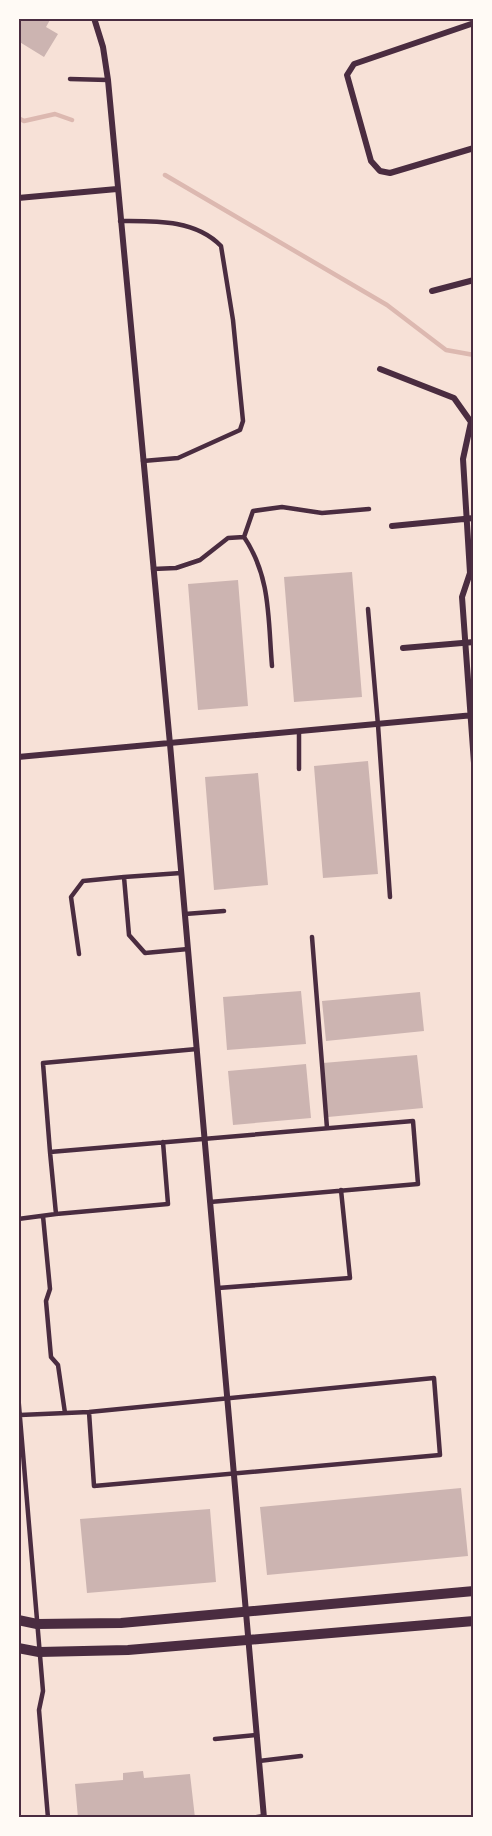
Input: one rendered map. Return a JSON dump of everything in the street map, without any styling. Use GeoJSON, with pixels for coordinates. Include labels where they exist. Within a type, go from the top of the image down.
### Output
{"type":"FeatureCollection","features":[{"type":"Feature","properties":{"kind":"street"},"geometry":{"type":"LineString","coordinates":[[94,18],[103,47],[108,80],[170,744],[264,1817]]}},
{"type":"Feature","properties":{"kind":"street"},"geometry":{"type":"LineString","coordinates":[[474,23],[354,64],[347,75],[371,161],[380,171],[390,173],[474,148]]}},
{"type":"Feature","properties":{"kind":"street"},"geometry":{"type":"LineString","coordinates":[[18,198],[117,189]]}},
{"type":"Feature","properties":{"kind":"street"},"geometry":{"type":"LineString","coordinates":[[432,291],[474,280]]}},
{"type":"Feature","properties":{"kind":"street"},"geometry":{"type":"LineString","coordinates":[[380,369],[454,398],[471,422],[463,459],[471,518],[470,573],[462,597],[474,763]]}},
{"type":"Feature","properties":{"kind":"street"},"geometry":{"type":"LineString","coordinates":[[392,526],[471,518]]}},
{"type":"Feature","properties":{"kind":"street"},"geometry":{"type":"LineString","coordinates":[[403,648],[474,642]]}},
{"type":"Feature","properties":{"kind":"street"},"geometry":{"type":"LineString","coordinates":[[18,757],[472,716]]}},
{"type":"Feature","properties":{"kind":"street"},"geometry":{"type":"LineString","coordinates":[[18,1620],[37,1623],[121,1623],[474,1592]]}},
{"type":"Feature","properties":{"kind":"street"},"geometry":{"type":"LineString","coordinates":[[18,1648],[39,1652],[128,1650],[474,1621]]}},
{"type":"Feature","properties":{"kind":"lane"},"geometry":{"type":"LineString","coordinates":[[70,79],[108,80]]}},
{"type":"Feature","properties":{"kind":"lane"},"geometry":{"type":"LineString","coordinates":[[120,222],[177,223],[215,239],[221,246],[233,320],[243,421],[240,430],[178,458],[143,461]]}},
{"type":"Feature","properties":{"kind":"lane"},"geometry":{"type":"LineString","coordinates":[[243,537],[253,511],[282,507],[322,513],[369,509]]}},
{"type":"Feature","properties":{"kind":"lane"},"geometry":{"type":"LineString","coordinates":[[153,569],[176,568],[201,560],[228,538],[243,537]]}},
{"type":"Feature","properties":{"kind":"lane"},"geometry":{"type":"LineString","coordinates":[[243,537],[252,550],[265,582],[272,666]]}},
{"type":"Feature","properties":{"kind":"lane"},"geometry":{"type":"LineString","coordinates":[[368,609],[390,897]]}},
{"type":"Feature","properties":{"kind":"lane"},"geometry":{"type":"LineString","coordinates":[[299,732],[299,769]]}},
{"type":"Feature","properties":{"kind":"lane"},"geometry":{"type":"LineString","coordinates":[[79,954],[71,897],[83,882],[181,873]]}},
{"type":"Feature","properties":{"kind":"lane"},"geometry":{"type":"LineString","coordinates":[[124,877],[129,935],[145,952],[188,949]]}},
{"type":"Feature","properties":{"kind":"lane"},"geometry":{"type":"LineString","coordinates":[[185,914],[224,911]]}},
{"type":"Feature","properties":{"kind":"lane"},"geometry":{"type":"LineString","coordinates":[[312,937],[327,1128]]}},
{"type":"Feature","properties":{"kind":"lane"},"geometry":{"type":"LineString","coordinates":[[56,1214],[43,1063],[197,1049]]}},
{"type":"Feature","properties":{"kind":"lane"},"geometry":{"type":"LineString","coordinates":[[50,1152],[413,1120],[418,1184],[210,1202]]}},
{"type":"Feature","properties":{"kind":"lane"},"geometry":{"type":"LineString","coordinates":[[18,1219],[168,1204],[163,1142]]}},
{"type":"Feature","properties":{"kind":"lane"},"geometry":{"type":"LineString","coordinates":[[218,1288],[350,1278],[340,1190]]}},
{"type":"Feature","properties":{"kind":"lane"},"geometry":{"type":"LineString","coordinates":[[42,1216],[50,1289],[46,1301],[51,1357],[58,1365],[65,1413]]}},
{"type":"Feature","properties":{"kind":"lane"},"geometry":{"type":"LineString","coordinates":[[20,1415],[89,1412],[434,1378],[440,1455],[94,1486],[89,1412]]}},
{"type":"Feature","properties":{"kind":"lane"},"geometry":{"type":"LineString","coordinates":[[18,1394],[43,1691],[39,1710],[48,1818]]}},
{"type":"Feature","properties":{"kind":"lane"},"geometry":{"type":"LineString","coordinates":[[215,1739],[257,1735]]}},
{"type":"Feature","properties":{"kind":"lane"},"geometry":{"type":"LineString","coordinates":[[259,1761],[300,1756]]}},
{"type":"Feature","properties":{"kind":"lane"},"geometry":{"type":"LineString","coordinates":[[250,1818],[264,1817]]}},
{"type":"Feature","properties":{"kind":"building"},"geometry":{"type":"Polygon","coordinates":[[[18,18],[51,18],[46,27],[58,34],[44,57],[18,41],[18,18]]]}},
{"type":"Feature","properties":{"kind":"building"},"geometry":{"type":"Polygon","coordinates":[[[352,572],[362,697],[294,702],[284,577],[352,572]]]}},
{"type":"Feature","properties":{"kind":"building"},"geometry":{"type":"Polygon","coordinates":[[[238,580],[248,706],[198,710],[188,584],[238,580]]]}},
{"type":"Feature","properties":{"kind":"building"},"geometry":{"type":"Polygon","coordinates":[[[368,761],[378,874],[323,878],[314,766],[368,761]]]}},
{"type":"Feature","properties":{"kind":"building"},"geometry":{"type":"Polygon","coordinates":[[[258,773],[268,885],[214,890],[205,777],[258,773]]]}},
{"type":"Feature","properties":{"kind":"building"},"geometry":{"type":"Polygon","coordinates":[[[301,991],[306,1044],[227,1050],[223,997],[301,991]]]}},
{"type":"Feature","properties":{"kind":"building"},"geometry":{"type":"Polygon","coordinates":[[[420,992],[424,1031],[326,1041],[322,1001],[420,992]]]}},
{"type":"Feature","properties":{"kind":"building"},"geometry":{"type":"Polygon","coordinates":[[[417,1055],[423,1108],[328,1117],[323,1063],[417,1055]]]}},
{"type":"Feature","properties":{"kind":"building"},"geometry":{"type":"Polygon","coordinates":[[[306,1064],[311,1118],[233,1125],[228,1071],[306,1064]]]}},
{"type":"Feature","properties":{"kind":"building"},"geometry":{"type":"Polygon","coordinates":[[[461,1488],[468,1556],[267,1575],[260,1507],[461,1488]]]}},
{"type":"Feature","properties":{"kind":"building"},"geometry":{"type":"Polygon","coordinates":[[[210,1509],[216,1582],[87,1593],[80,1519],[210,1509]]]}},
{"type":"Feature","properties":{"kind":"building"},"geometry":{"type":"Polygon","coordinates":[[[143,1771],[144,1778],[190,1774],[195,1818],[78,1818],[75,1784],[123,1780],[123,1773],[143,1771]]]}},
{"type":"Feature","properties":{"kind":"waterway"},"geometry":{"type":"LineString","coordinates":[[18,118],[24,121],[55,114],[72,120]]}},
{"type":"Feature","properties":{"kind":"waterway"},"geometry":{"type":"LineString","coordinates":[[165,175],[387,305],[446,350],[474,355]]}}]}
